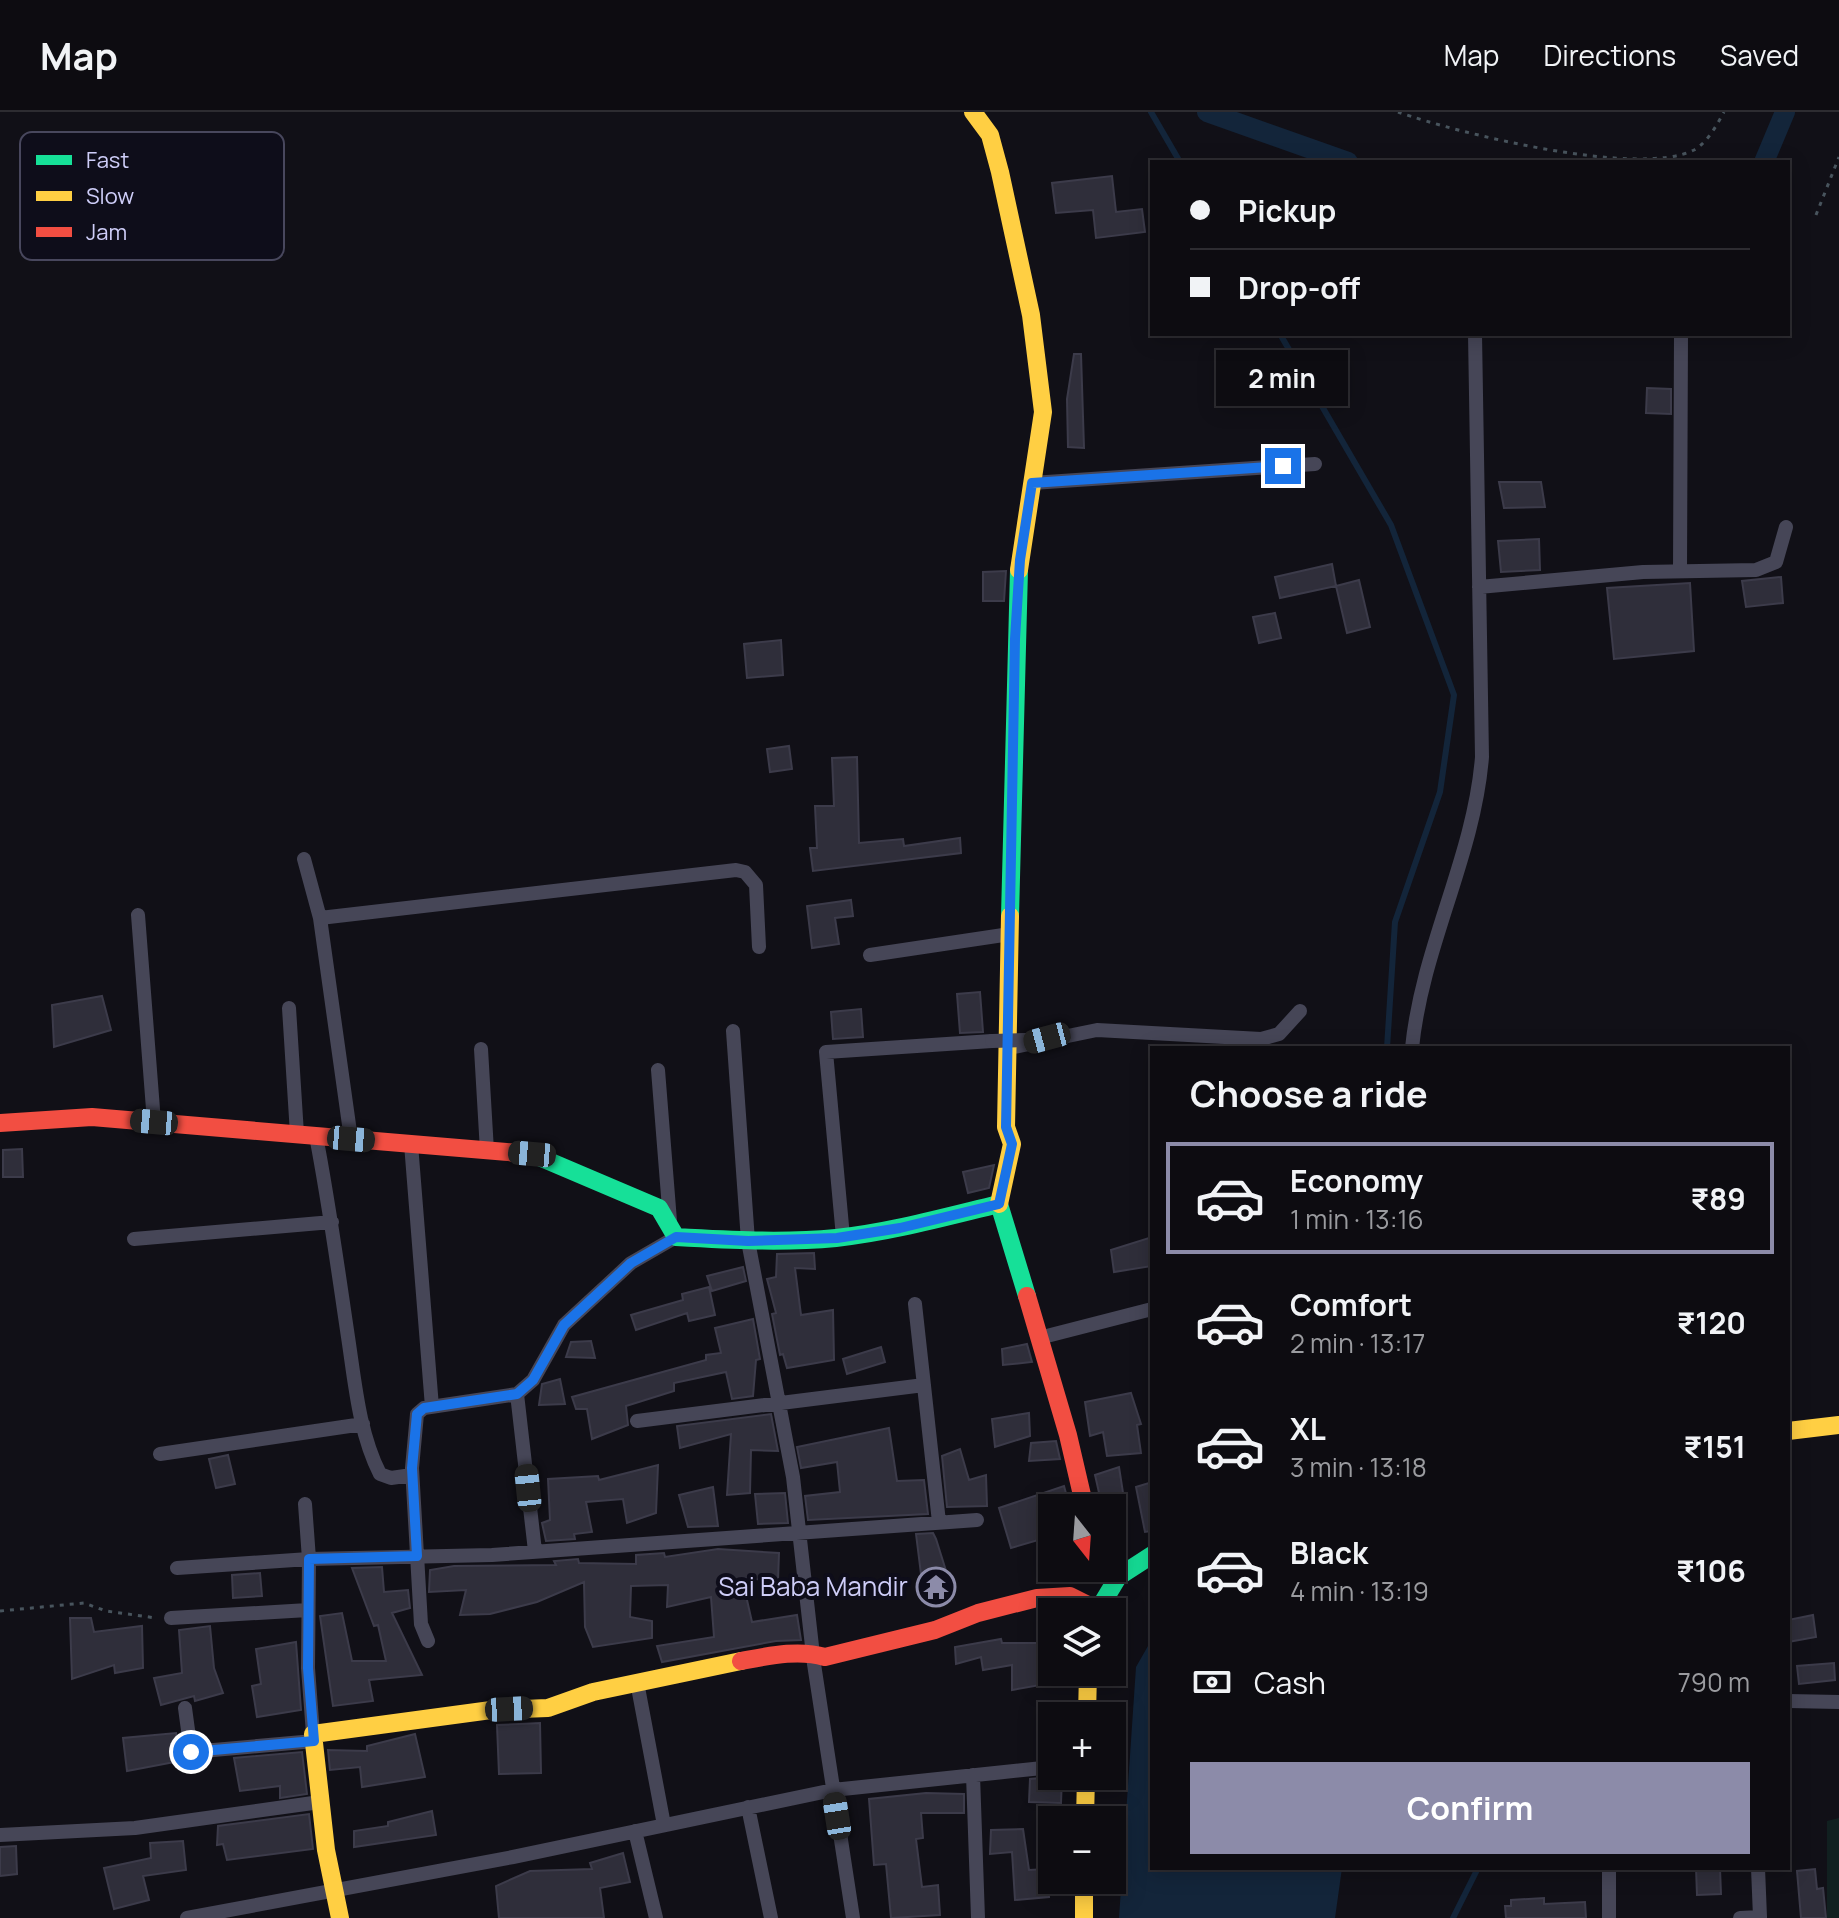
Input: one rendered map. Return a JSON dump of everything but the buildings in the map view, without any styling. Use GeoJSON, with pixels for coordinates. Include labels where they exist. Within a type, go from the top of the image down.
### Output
{"type":"FeatureCollection","features":[{"type":"Feature","properties":{"kind":"street"},"geometry":{"type":"LineString","coordinates":[[973,112],[990,135],[1033,328],[1043,412],[1020,560],[1015,639],[1006,1127],[1012,1144],[999,1204],[1081,1494]]}},
{"type":"Feature","properties":{"kind":"street"},"geometry":{"type":"LineString","coordinates":[[1412,1046],[1416,1008],[1437,925],[1478,803],[1482,757],[1475,336]]}},
{"type":"Feature","properties":{"kind":"street"},"geometry":{"type":"LineString","coordinates":[[1680,570],[1681,336]]}},
{"type":"Feature","properties":{"kind":"street"},"geometry":{"type":"LineString","coordinates":[[1032,483],[1315,464]]}},
{"type":"Feature","properties":{"kind":"street"},"geometry":{"type":"LineString","coordinates":[[1479,587],[1680,570],[1767,568],[1782,552],[1786,527]]}},
{"type":"Feature","properties":{"kind":"street"},"geometry":{"type":"LineString","coordinates":[[304,859],[320,918],[351,1139]]}},
{"type":"Feature","properties":{"kind":"street"},"geometry":{"type":"LineString","coordinates":[[320,918],[736,870],[745,872],[756,885],[759,947]]}},
{"type":"Feature","properties":{"kind":"street"},"geometry":{"type":"LineString","coordinates":[[138,915],[154,1122]]}},
{"type":"Feature","properties":{"kind":"street"},"geometry":{"type":"LineString","coordinates":[[870,955],[1010,934]]}},
{"type":"Feature","properties":{"kind":"street"},"geometry":{"type":"LineString","coordinates":[[289,1008],[306,1135],[332,1222],[370,1456],[380,1474],[391,1478],[412,1475]]}},
{"type":"Feature","properties":{"kind":"street"},"geometry":{"type":"LineString","coordinates":[[843,1237],[826,1052],[1009,1043],[1097,1030],[1261,1039],[1279,1034],[1300,1011]]}},
{"type":"Feature","properties":{"kind":"street"},"geometry":{"type":"LineString","coordinates":[[733,1031],[748,1241],[799,1531],[812,1653],[853,1918]]}},
{"type":"Feature","properties":{"kind":"street"},"geometry":{"type":"LineString","coordinates":[[481,1049],[487,1151]]}},
{"type":"Feature","properties":{"kind":"street"},"geometry":{"type":"LineString","coordinates":[[658,1070],[673,1232]]}},
{"type":"Feature","properties":{"kind":"street"},"geometry":{"type":"LineString","coordinates":[[0,1123],[92,1117],[532,1154],[659,1208],[673,1232]]}},
{"type":"Feature","properties":{"kind":"street"},"geometry":{"type":"LineString","coordinates":[[411,1144],[432,1407]]}},
{"type":"Feature","properties":{"kind":"street"},"geometry":{"type":"LineString","coordinates":[[428,1641],[421,1624],[412,1475],[417,1414],[432,1407],[517,1394],[533,1380],[564,1325],[631,1263],[673,1232],[748,1241],[843,1237],[900,1228],[999,1204]]}},
{"type":"Feature","properties":{"kind":"street"},"geometry":{"type":"LineString","coordinates":[[134,1239],[332,1222]]}},
{"type":"Feature","properties":{"kind":"street"},"geometry":{"type":"LineString","coordinates":[[915,1304],[939,1522]]}},
{"type":"Feature","properties":{"kind":"street"},"geometry":{"type":"LineString","coordinates":[[1039,1338],[1150,1310]]}},
{"type":"Feature","properties":{"kind":"street"},"geometry":{"type":"LineString","coordinates":[[637,1421],[924,1385]]}},
{"type":"Feature","properties":{"kind":"street"},"geometry":{"type":"LineString","coordinates":[[517,1394],[535,1551]]}},
{"type":"Feature","properties":{"kind":"street"},"geometry":{"type":"LineString","coordinates":[[160,1454],[363,1424]]}},
{"type":"Feature","properties":{"kind":"street"},"geometry":{"type":"LineString","coordinates":[[1790,1431],[1839,1425]]}},
{"type":"Feature","properties":{"kind":"street"},"geometry":{"type":"LineString","coordinates":[[305,1504],[309,1559],[308,1668],[320,1802],[340,1918]]}},
{"type":"Feature","properties":{"kind":"street"},"geometry":{"type":"LineString","coordinates":[[177,1568],[309,1559],[535,1551],[977,1520]]}},
{"type":"Feature","properties":{"kind":"street"},"geometry":{"type":"LineString","coordinates":[[1126,1567],[1150,1556]]}},
{"type":"Feature","properties":{"kind":"street"},"geometry":{"type":"LineString","coordinates":[[185,1708],[191,1752],[314,1738],[491,1710],[548,1708],[637,1682],[778,1654],[812,1653],[825,1657],[935,1630],[978,1613],[1037,1598],[1074,1598]]}},
{"type":"Feature","properties":{"kind":"street"},"geometry":{"type":"LineString","coordinates":[[171,1618],[308,1610]]}},
{"type":"Feature","properties":{"kind":"street"},"geometry":{"type":"LineString","coordinates":[[637,1682],[664,1825]]}},
{"type":"Feature","properties":{"kind":"street"},"geometry":{"type":"LineString","coordinates":[[1790,1701],[1839,1702]]}},
{"type":"Feature","properties":{"kind":"street"},"geometry":{"type":"LineString","coordinates":[[187,1918],[335,1892],[833,1790],[1038,1768]]}},
{"type":"Feature","properties":{"kind":"street"},"geometry":{"type":"LineString","coordinates":[[973,1775],[978,1918]]}},
{"type":"Feature","properties":{"kind":"street"},"geometry":{"type":"LineString","coordinates":[[0,1835],[135,1828],[320,1802]]}},
{"type":"Feature","properties":{"kind":"street"},"geometry":{"type":"LineString","coordinates":[[748,1807],[771,1918]]}},
{"type":"Feature","properties":{"kind":"street"},"geometry":{"type":"LineString","coordinates":[[635,1831],[656,1918]]}},
{"type":"Feature","properties":{"kind":"street"},"geometry":{"type":"LineString","coordinates":[[1609,1870],[1609,1918]]}},
{"type":"Feature","properties":{"kind":"street"},"geometry":{"type":"LineString","coordinates":[[1740,1918],[1760,1917],[1758,1870]]}},
{"type":"Feature","properties":{"kind":"street"},"geometry":{"type":"LineString","coordinates":[[1084,1894],[1084,1918]]}},
{"type":"Feature","properties":{"kind":"path"},"geometry":{"type":"LineString","coordinates":[[1398,112],[1507,141],[1574,153],[1661,159],[1695,149],[1707,140],[1724,112]]}},
{"type":"Feature","properties":{"kind":"path"},"geometry":{"type":"LineString","coordinates":[[1816,215],[1839,157]]}},
{"type":"Feature","properties":{"kind":"path"},"geometry":{"type":"LineString","coordinates":[[0,1611],[84,1603],[129,1616],[171,1618]]}},
{"type":"Feature","properties":{"kind":"shaded area"},"geometry":{"type":"Polygon","coordinates":[[[1839,1818],[1839,1918],[1827,1918],[1827,1821],[1839,1818]]]}},
{"type":"Feature","properties":{"kind":"water"},"geometry":{"type":"Polygon","coordinates":[[[1150,1642],[1150,1870],[1342,1870],[1335,1918],[1119,1918],[1121,1894],[1126,1894],[1126,1815],[1136,1667],[1150,1642]]]}},
{"type":"Feature","properties":{"kind":"waterway"},"geometry":{"type":"LineString","coordinates":[[1151,112],[1179,160]]}},
{"type":"Feature","properties":{"kind":"waterway"},"geometry":{"type":"LineString","coordinates":[[1207,112],[1342,160]]}},
{"type":"Feature","properties":{"kind":"waterway"},"geometry":{"type":"LineString","coordinates":[[1765,160],[1785,112]]}},
{"type":"Feature","properties":{"kind":"waterway"},"geometry":{"type":"LineString","coordinates":[[1281,336],[1391,525],[1454,695],[1440,792],[1395,922],[1387,1046]]}},
{"type":"Feature","properties":{"kind":"waterway"},"geometry":{"type":"LineString","coordinates":[[1453,1918],[1477,1870]]}},
{"type":"Feature","properties":{"kind":"traffic: fast"},"geometry":{"type":"LineString","coordinates":[[1010,916],[1019,570]]}},
{"type":"Feature","properties":{"kind":"traffic: fast"},"geometry":{"type":"LineString","coordinates":[[518,1153],[532,1154],[659,1208],[676,1237],[776,1241],[836,1238],[898,1228],[999,1204],[1027,1296]]}},
{"type":"Feature","properties":{"kind":"traffic: fast"},"geometry":{"type":"LineString","coordinates":[[1105,1598],[1118,1577],[1150,1556]]}},
{"type":"Feature","properties":{"kind":"traffic: slow"},"geometry":{"type":"LineString","coordinates":[[973,112],[990,135],[1000,172],[1031,315],[1043,412],[1019,570]]}},
{"type":"Feature","properties":{"kind":"traffic: slow"},"geometry":{"type":"LineString","coordinates":[[999,1204],[1012,1144],[1006,1127],[1010,916]]}},
{"type":"Feature","properties":{"kind":"traffic: slow"},"geometry":{"type":"LineString","coordinates":[[1790,1431],[1839,1425]]}},
{"type":"Feature","properties":{"kind":"traffic: slow"},"geometry":{"type":"LineString","coordinates":[[340,1918],[326,1850],[313,1734],[491,1710],[548,1708],[593,1692],[741,1661]]}},
{"type":"Feature","properties":{"kind":"traffic: slow"},"geometry":{"type":"LineString","coordinates":[[1087,1702],[1088,1686]]}},
{"type":"Feature","properties":{"kind":"traffic: slow"},"geometry":{"type":"LineString","coordinates":[[1085,1806],[1086,1790]]}},
{"type":"Feature","properties":{"kind":"traffic: slow"},"geometry":{"type":"LineString","coordinates":[[1084,1894],[1084,1918]]}},
{"type":"Feature","properties":{"kind":"traffic: jam"},"geometry":{"type":"LineString","coordinates":[[0,1123],[92,1117],[518,1153]]}},
{"type":"Feature","properties":{"kind":"traffic: jam"},"geometry":{"type":"LineString","coordinates":[[1027,1296],[1068,1435],[1082,1494]]}},
{"type":"Feature","properties":{"kind":"traffic: jam"},"geometry":{"type":"LineString","coordinates":[[741,1661],[794,1653],[825,1657],[935,1630],[978,1613],[1037,1598],[1074,1598]]}},
{"type":"Feature","properties":{"kind":"place","name":"Sai Baba Mandir"},"geometry":{"type":"Point","coordinates":[936,1587]}},
{"type":"Feature","properties":{"kind":"route"},"geometry":{"type":"LineString","coordinates":[[191,1752],[314,1741],[308,1668],[309,1559],[417,1556],[412,1468],[417,1414],[424,1408],[517,1394],[533,1380],[564,1325],[631,1263],[676,1237],[748,1241],[837,1238],[900,1228],[999,1204],[1012,1144],[1006,1127],[1015,639],[1020,560],[1032,483],[1283,466]]}}]}
